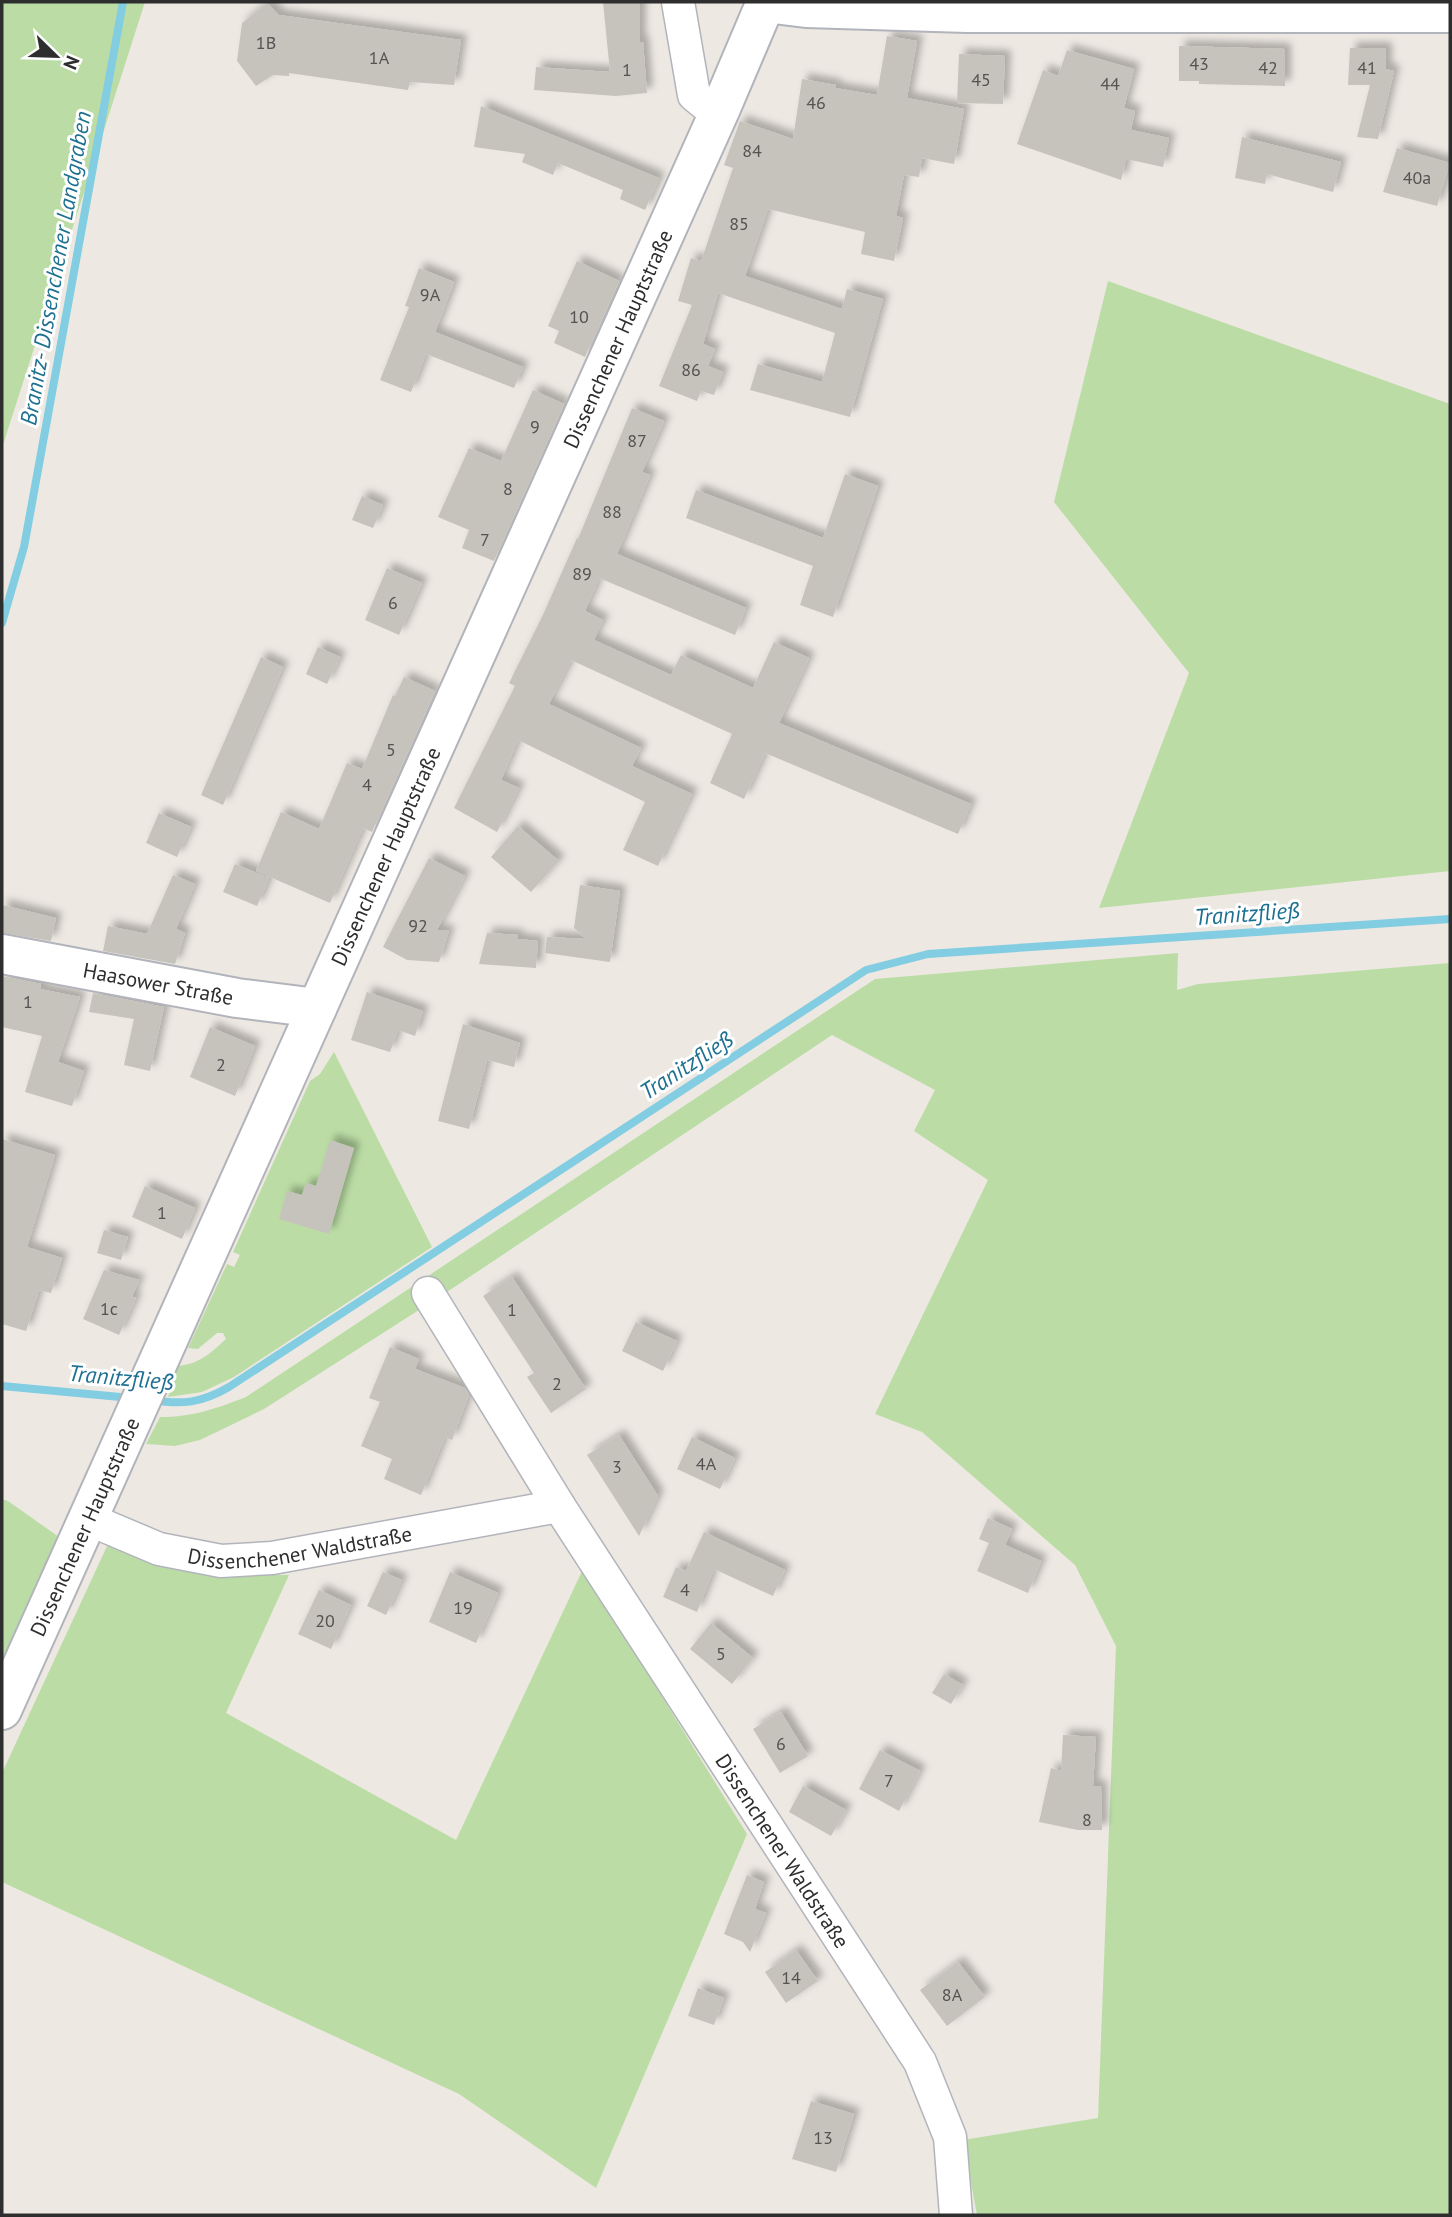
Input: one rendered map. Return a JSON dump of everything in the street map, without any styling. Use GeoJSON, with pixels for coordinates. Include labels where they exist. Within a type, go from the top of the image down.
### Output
{"type":"FeatureCollection","features":[{"type":"Feature","properties":{"kind":"street"},"geometry":{"type":"LineString","coordinates":[[678,2],[694,95],[705,104],[721,108]]}},
{"type":"Feature","properties":{"kind":"street"},"geometry":{"type":"LineString","coordinates":[[762,2],[806,8],[967,13],[1450,13]]}},
{"type":"Feature","properties":{"kind":"street","name":"Dissenchener Hauptstraße"},"geometry":{"type":"LineString","coordinates":[[2,1710],[721,108],[762,2]]}},
{"type":"Feature","properties":{"kind":"street","name":"Haasower Straße"},"geometry":{"type":"LineString","coordinates":[[2,954],[237,998],[317,1008]]}},
{"type":"Feature","properties":{"kind":"street","name":"Dissenchener Waldstraße"},"geometry":{"type":"LineString","coordinates":[[428,1293],[559,1506],[920,2062],[950,2137],[956,2215]]}},
{"type":"Feature","properties":{"kind":"street","name":"Dissenchener Waldstraße"},"geometry":{"type":"LineString","coordinates":[[88,1519],[159,1549],[221,1561],[272,1558],[559,1506]]}},
{"type":"Feature","properties":{"kind":"green space"},"geometry":{"type":"Polygon","coordinates":[[[2,2],[145,2],[2,448],[2,2]]]}},
{"type":"Feature","properties":{"kind":"green space"},"geometry":{"type":"Polygon","coordinates":[[[1108,281],[1450,404],[1450,871],[1099,908],[1189,673],[1054,502],[1108,281]]]}},
{"type":"Feature","properties":{"kind":"green space"},"geometry":{"type":"Polygon","coordinates":[[[1178,953],[1177,990],[1198,984],[1450,963],[1450,2215],[977,2215],[963,2140],[1098,2118],[1116,1646],[1075,1565],[922,1432],[875,1414],[988,1180],[914,1131],[935,1090],[832,1035],[444,1294],[264,1409],[200,1440],[175,1446],[146,1444],[160,1417],[204,1412],[246,1397],[875,979],[1178,953]]]}},
{"type":"Feature","properties":{"kind":"green space"},"geometry":{"type":"Polygon","coordinates":[[[334,1052],[432,1247],[234,1377],[202,1392],[168,1397],[178,1366],[198,1360],[226,1339],[223,1333],[217,1333],[198,1349],[188,1348],[227,1264],[234,1267],[240,1255],[233,1252],[310,1081],[320,1074],[334,1052]]]}},
{"type":"Feature","properties":{"kind":"green space"},"geometry":{"type":"Polygon","coordinates":[[[2,1499],[66,1542],[2,1680],[2,1499]]]}},
{"type":"Feature","properties":{"kind":"green space"},"geometry":{"type":"Polygon","coordinates":[[[108,1544],[222,1575],[289,1575],[226,1713],[456,1840],[583,1569],[747,1834],[596,2188],[459,2094],[2,1882],[2,1773],[108,1544]]]}},
{"type":"Feature","properties":{"kind":"building"},"geometry":{"type":"Polygon","coordinates":[[[603,2],[640,2],[640,42],[643,42],[647,93],[616,96],[534,90],[536,67],[610,72],[603,2]]]}},
{"type":"Feature","properties":{"kind":"building"},"geometry":{"type":"Polygon","coordinates":[[[267,3],[279,15],[461,40],[454,85],[410,82],[408,90],[289,73],[289,76],[273,75],[256,86],[237,61],[242,23],[267,3]]]}},
{"type":"Feature","properties":{"kind":"building"},"geometry":{"type":"Polygon","coordinates":[[[887,36],[917,41],[907,98],[964,109],[954,164],[922,158],[919,177],[904,175],[896,216],[903,218],[894,261],[861,254],[865,232],[768,209],[745,276],[842,309],[847,289],[883,299],[850,417],[750,390],[758,364],[822,382],[835,333],[718,293],[703,344],[715,349],[708,366],[723,372],[714,395],[701,391],[697,401],[659,386],[692,305],[678,301],[691,258],[701,261],[733,168],[724,165],[740,121],[793,139],[802,79],[877,95],[887,36]]]}},
{"type":"Feature","properties":{"kind":"building"},"geometry":{"type":"Polygon","coordinates":[[[1179,46],[1285,49],[1285,86],[1179,81],[1179,46]]]}},
{"type":"Feature","properties":{"kind":"building"},"geometry":{"type":"Polygon","coordinates":[[[1350,48],[1386,48],[1386,69],[1394,71],[1378,139],[1357,137],[1370,85],[1348,85],[1350,48]]]}},
{"type":"Feature","properties":{"kind":"building"},"geometry":{"type":"Polygon","coordinates":[[[1067,50],[1134,69],[1124,108],[1135,111],[1131,130],[1169,138],[1163,167],[1126,159],[1121,180],[1017,144],[1043,70],[1058,76],[1067,50]]]}},
{"type":"Feature","properties":{"kind":"building"},"geometry":{"type":"Polygon","coordinates":[[[959,54],[1005,56],[1003,104],[957,103],[959,54]]]}},
{"type":"Feature","properties":{"kind":"building"},"geometry":{"type":"Polygon","coordinates":[[[481,106],[659,178],[645,210],[620,199],[623,190],[558,163],[553,175],[522,162],[525,154],[474,147],[481,106]]]}},
{"type":"Feature","properties":{"kind":"building"},"geometry":{"type":"Polygon","coordinates":[[[1242,137],[1341,162],[1333,192],[1267,174],[1265,184],[1235,178],[1242,137]]]}},
{"type":"Feature","properties":{"kind":"building"},"geometry":{"type":"Polygon","coordinates":[[[1397,148],[1450,163],[1437,206],[1383,192],[1397,148]]]}},
{"type":"Feature","properties":{"kind":"building"},"geometry":{"type":"Polygon","coordinates":[[[577,261],[619,281],[585,357],[554,343],[559,331],[548,326],[577,261]]]}},
{"type":"Feature","properties":{"kind":"building"},"geometry":{"type":"Polygon","coordinates":[[[419,268],[454,282],[435,332],[523,367],[514,388],[426,354],[411,392],[380,380],[409,307],[405,306],[419,268]]]}},
{"type":"Feature","properties":{"kind":"building"},"geometry":{"type":"Polygon","coordinates":[[[533,390],[564,404],[494,561],[462,548],[469,530],[438,517],[469,448],[501,461],[533,390]]]}},
{"type":"Feature","properties":{"kind":"building"},"geometry":{"type":"Polygon","coordinates":[[[632,408],[664,421],[642,472],[650,475],[617,554],[746,608],[735,635],[599,578],[585,611],[603,620],[594,640],[671,675],[681,655],[753,688],[774,642],[809,658],[779,723],[971,804],[958,834],[765,753],[744,799],[710,783],[732,734],[571,660],[549,704],[641,748],[632,766],[692,794],[658,866],[623,850],[645,802],[518,740],[501,780],[519,788],[497,832],[454,808],[515,686],[509,683],[578,539],[632,408]]]}},
{"type":"Feature","properties":{"kind":"building"},"geometry":{"type":"Polygon","coordinates":[[[845,474],[878,486],[833,617],[800,605],[813,566],[686,518],[696,490],[823,538],[845,474]]]}},
{"type":"Feature","properties":{"kind":"building"},"geometry":{"type":"Polygon","coordinates":[[[362,496],[383,505],[373,528],[352,520],[362,496]]]}},
{"type":"Feature","properties":{"kind":"building"},"geometry":{"type":"Polygon","coordinates":[[[387,568],[422,583],[399,635],[365,620],[387,568]]]}},
{"type":"Feature","properties":{"kind":"building"},"geometry":{"type":"Polygon","coordinates":[[[318,647],[340,657],[327,684],[306,674],[318,647]]]}},
{"type":"Feature","properties":{"kind":"building"},"geometry":{"type":"Polygon","coordinates":[[[261,657],[283,667],[223,805],[201,795],[261,657]]]}},
{"type":"Feature","properties":{"kind":"building"},"geometry":{"type":"Polygon","coordinates":[[[404,677],[435,691],[372,832],[363,828],[330,903],[256,871],[281,812],[319,829],[347,763],[362,769],[393,695],[395,696],[404,677]]]}},
{"type":"Feature","properties":{"kind":"building"},"geometry":{"type":"Polygon","coordinates":[[[159,813],[191,827],[177,857],[146,843],[159,813]]]}},
{"type":"Feature","properties":{"kind":"building"},"geometry":{"type":"Polygon","coordinates":[[[518,826],[559,861],[531,892],[491,857],[518,826]]]}},
{"type":"Feature","properties":{"kind":"building"},"geometry":{"type":"Polygon","coordinates":[[[429,858],[465,876],[437,930],[449,931],[439,962],[407,960],[383,947],[429,858]]]}},
{"type":"Feature","properties":{"kind":"building"},"geometry":{"type":"Polygon","coordinates":[[[235,864],[269,878],[257,906],[223,892],[235,864]]]}},
{"type":"Feature","properties":{"kind":"building"},"geometry":{"type":"Polygon","coordinates":[[[173,875],[195,884],[176,929],[185,933],[175,964],[103,951],[108,926],[147,934],[173,875]]]}},
{"type":"Feature","properties":{"kind":"building"},"geometry":{"type":"Polygon","coordinates":[[[580,885],[620,891],[610,962],[545,953],[547,937],[586,939],[574,928],[580,885]]]}},
{"type":"Feature","properties":{"kind":"building"},"geometry":{"type":"Polygon","coordinates":[[[2,905],[56,918],[51,941],[2,933],[2,905]]]}},
{"type":"Feature","properties":{"kind":"building"},"geometry":{"type":"Polygon","coordinates":[[[487,933],[518,935],[517,939],[538,941],[536,968],[479,964],[487,933]]]}},
{"type":"Feature","properties":{"kind":"building"},"geometry":{"type":"Polygon","coordinates":[[[2,976],[41,984],[40,989],[80,997],[58,1062],[84,1071],[72,1106],[25,1092],[42,1036],[2,1027],[2,976]]]}},
{"type":"Feature","properties":{"kind":"building"},"geometry":{"type":"Polygon","coordinates":[[[367,992],[423,1011],[415,1036],[398,1030],[390,1052],[351,1040],[367,992]]]}},
{"type":"Feature","properties":{"kind":"building"},"geometry":{"type":"Polygon","coordinates":[[[93,993],[164,1007],[150,1071],[124,1065],[134,1019],[89,1012],[93,993]]]}},
{"type":"Feature","properties":{"kind":"building"},"geometry":{"type":"Polygon","coordinates":[[[463,1024],[520,1043],[514,1067],[487,1060],[469,1129],[438,1121],[463,1024]]]}},
{"type":"Feature","properties":{"kind":"building"},"geometry":{"type":"Polygon","coordinates":[[[210,1027],[255,1046],[235,1096],[190,1077],[210,1027]]]}},
{"type":"Feature","properties":{"kind":"building"},"geometry":{"type":"Polygon","coordinates":[[[2,1139],[55,1155],[27,1247],[62,1258],[51,1293],[39,1290],[26,1331],[2,1324],[2,1139]]]}},
{"type":"Feature","properties":{"kind":"building"},"geometry":{"type":"Polygon","coordinates":[[[330,1140],[354,1148],[329,1234],[279,1219],[287,1191],[302,1195],[306,1183],[316,1186],[330,1140]]]}},
{"type":"Feature","properties":{"kind":"building"},"geometry":{"type":"Polygon","coordinates":[[[145,1186],[195,1208],[182,1239],[132,1217],[145,1186]]]}},
{"type":"Feature","properties":{"kind":"building"},"geometry":{"type":"Polygon","coordinates":[[[104,1230],[128,1237],[121,1260],[97,1253],[104,1230]]]}},
{"type":"Feature","properties":{"kind":"building"},"geometry":{"type":"Polygon","coordinates":[[[104,1270],[139,1280],[132,1297],[136,1298],[119,1335],[83,1319],[104,1270]]]}},
{"type":"Feature","properties":{"kind":"building"},"geometry":{"type":"Polygon","coordinates":[[[512,1277],[586,1389],[551,1413],[527,1377],[534,1373],[483,1296],[512,1277]]]}},
{"type":"Feature","properties":{"kind":"building"},"geometry":{"type":"Polygon","coordinates":[[[636,1322],[677,1341],[663,1371],[622,1351],[636,1322]]]}},
{"type":"Feature","properties":{"kind":"building"},"geometry":{"type":"Polygon","coordinates":[[[390,1347],[419,1359],[415,1369],[465,1388],[469,1395],[452,1440],[445,1437],[421,1495],[384,1479],[392,1459],[361,1446],[380,1402],[369,1398],[390,1347]]]}},
{"type":"Feature","properties":{"kind":"building"},"geometry":{"type":"Polygon","coordinates":[[[619,1435],[658,1496],[639,1536],[587,1455],[619,1435]]]}},
{"type":"Feature","properties":{"kind":"building"},"geometry":{"type":"Polygon","coordinates":[[[692,1437],[735,1458],[720,1489],[677,1469],[692,1437]]]}},
{"type":"Feature","properties":{"kind":"building"},"geometry":{"type":"Polygon","coordinates":[[[988,1518],[1012,1529],[1005,1545],[1041,1561],[1028,1593],[977,1571],[989,1543],[979,1539],[988,1518]]]}},
{"type":"Feature","properties":{"kind":"building"},"geometry":{"type":"Polygon","coordinates":[[[704,1532],[785,1570],[773,1596],[714,1569],[697,1612],[663,1597],[676,1567],[686,1571],[704,1532]]]}},
{"type":"Feature","properties":{"kind":"building"},"geometry":{"type":"Polygon","coordinates":[[[383,1572],[402,1580],[386,1615],[367,1606],[383,1572]]]}},
{"type":"Feature","properties":{"kind":"building"},"geometry":{"type":"Polygon","coordinates":[[[450,1572],[498,1593],[476,1643],[429,1622],[450,1572]]]}},
{"type":"Feature","properties":{"kind":"building"},"geometry":{"type":"Polygon","coordinates":[[[319,1590],[351,1605],[331,1649],[298,1634],[319,1590]]]}},
{"type":"Feature","properties":{"kind":"building"},"geometry":{"type":"Polygon","coordinates":[[[711,1623],[753,1658],[732,1684],[690,1649],[711,1623]]]}},
{"type":"Feature","properties":{"kind":"building"},"geometry":{"type":"Polygon","coordinates":[[[944,1674],[963,1685],[951,1704],[932,1693],[944,1674]]]}},
{"type":"Feature","properties":{"kind":"building"},"geometry":{"type":"Polygon","coordinates":[[[781,1712],[808,1756],[780,1773],[753,1729],[781,1712]]]}},
{"type":"Feature","properties":{"kind":"building"},"geometry":{"type":"Polygon","coordinates":[[[1063,1735],[1096,1737],[1093,1786],[1101,1786],[1102,1830],[1078,1830],[1039,1822],[1051,1768],[1061,1771],[1063,1735]]]}},
{"type":"Feature","properties":{"kind":"building"},"geometry":{"type":"Polygon","coordinates":[[[880,1750],[920,1771],[899,1811],[859,1789],[880,1750]]]}},
{"type":"Feature","properties":{"kind":"building"},"geometry":{"type":"Polygon","coordinates":[[[803,1786],[846,1810],[831,1836],[789,1812],[803,1786]]]}},
{"type":"Feature","properties":{"kind":"building"},"geometry":{"type":"Polygon","coordinates":[[[747,1875],[764,1882],[755,1909],[766,1913],[750,1952],[743,1942],[724,1934],[747,1875]]]}},
{"type":"Feature","properties":{"kind":"building"},"geometry":{"type":"Polygon","coordinates":[[[796,1950],[818,1981],[786,2003],[765,1972],[796,1950]]]}},
{"type":"Feature","properties":{"kind":"building"},"geometry":{"type":"Polygon","coordinates":[[[958,1962],[985,1997],[947,2026],[920,1990],[958,1962]]]}},
{"type":"Feature","properties":{"kind":"building"},"geometry":{"type":"Polygon","coordinates":[[[698,1988],[724,1998],[714,2025],[688,2016],[698,1988]]]}},
{"type":"Feature","properties":{"kind":"building"},"geometry":{"type":"Polygon","coordinates":[[[811,2101],[854,2114],[836,2172],[792,2159],[811,2101]]]}},
{"type":"Feature","properties":{"kind":"waterway","name":"Branitz- Dissenchener Landgraben"},"geometry":{"type":"LineString","coordinates":[[2,623],[24,547],[123,2]]}},
{"type":"Feature","properties":{"kind":"waterway","name":"Tranitzfließ"},"geometry":{"type":"LineString","coordinates":[[151,1400],[192,1401],[229,1387],[866,970],[928,954],[1450,919]]}},
{"type":"Feature","properties":{"kind":"waterway","name":"Tranitzfließ"},"geometry":{"type":"LineString","coordinates":[[2,1386],[131,1398]]}}]}
